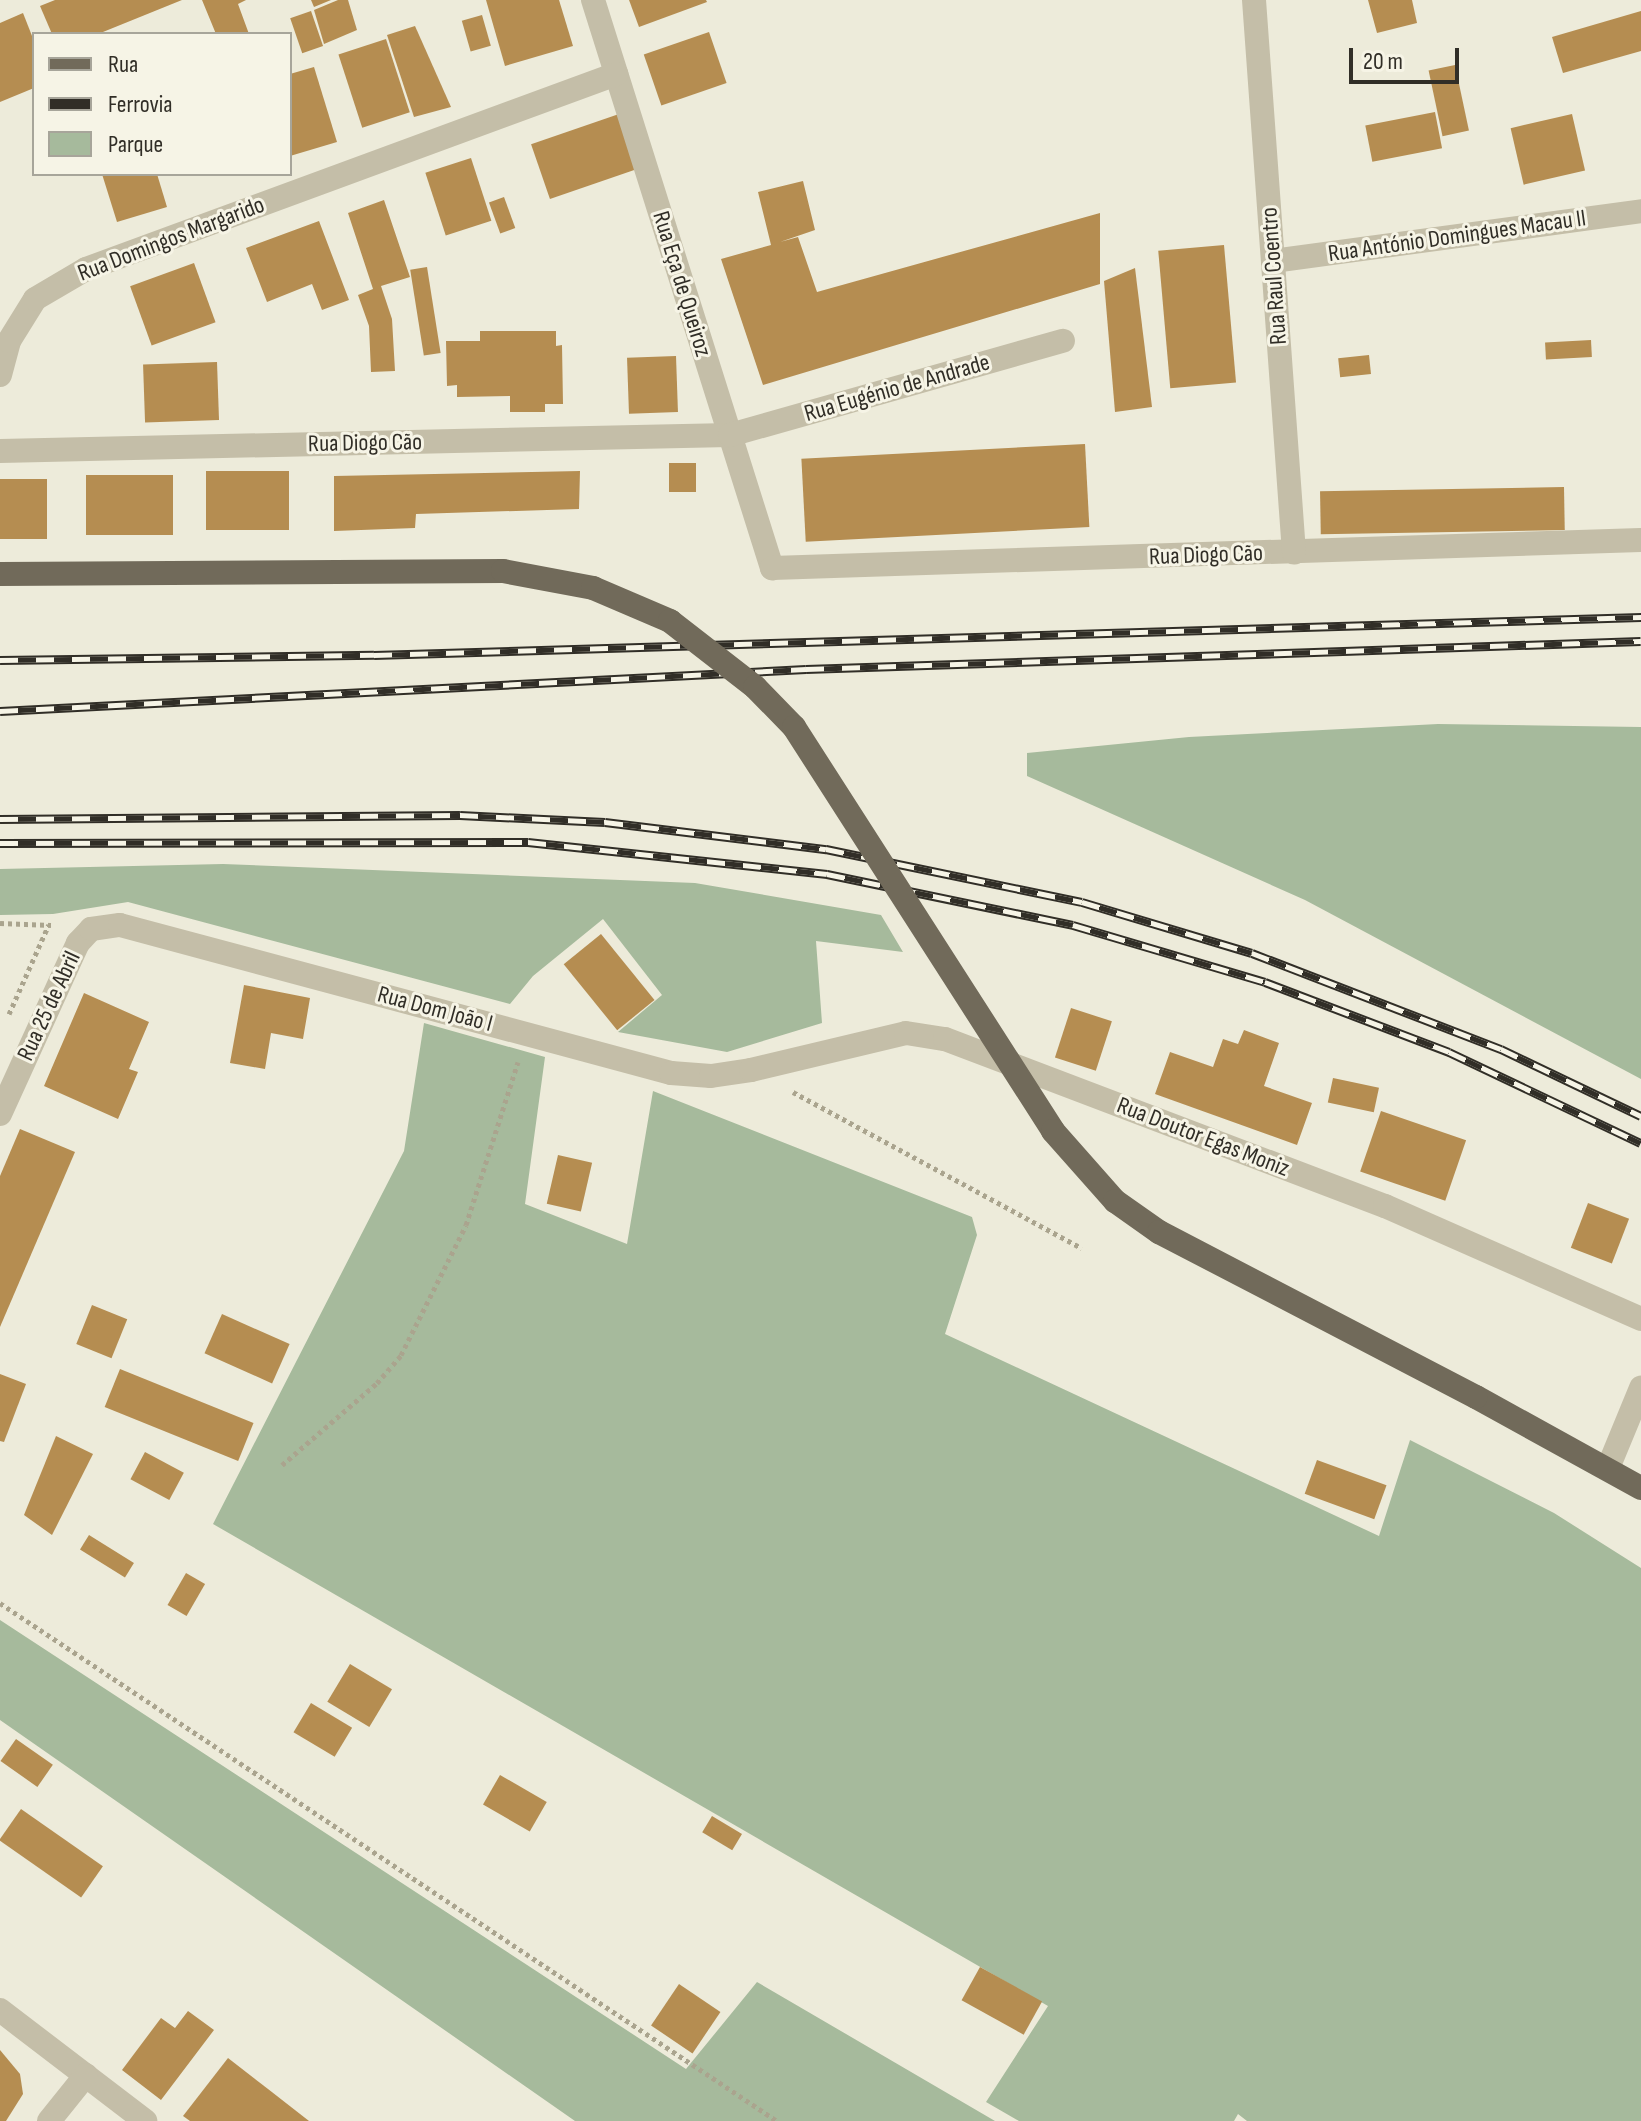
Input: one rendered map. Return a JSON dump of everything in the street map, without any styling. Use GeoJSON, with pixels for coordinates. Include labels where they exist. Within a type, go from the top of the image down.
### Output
{"type":"FeatureCollection","features":[{"type":"Feature","properties":{"kind":"main road"},"geometry":{"type":"LineString","coordinates":[[0,574],[503,571],[593,588],[670,621],[755,687],[794,727],[1053,1131],[1105,1191],[1159,1232],[1476,1397],[1641,1488]]}},
{"type":"Feature","properties":{"kind":"street","name":"Rua Eça de Queiroz"},"geometry":{"type":"LineString","coordinates":[[593,0],[772,568]]}},
{"type":"Feature","properties":{"kind":"street","name":"Rua Raul Coentro"},"geometry":{"type":"LineString","coordinates":[[1254,0],[1294,553]]}},
{"type":"Feature","properties":{"kind":"street","name":"Rua Domingos Margarido"},"geometry":{"type":"LineString","coordinates":[[0,375],[9,341],[35,299],[86,269],[616,74]]}},
{"type":"Feature","properties":{"kind":"street","name":"Rua António Domingues Macau II"},"geometry":{"type":"LineString","coordinates":[[1273,261],[1641,211]]}},
{"type":"Feature","properties":{"kind":"street","name":"Rua Eugénio de Andrade"},"geometry":{"type":"LineString","coordinates":[[730,435],[1063,341]]}},
{"type":"Feature","properties":{"kind":"street","name":"Rua Diogo Cão"},"geometry":{"type":"LineString","coordinates":[[0,451],[730,435]]}},
{"type":"Feature","properties":{"kind":"street","name":"Rua Diogo Cão"},"geometry":{"type":"LineString","coordinates":[[772,568],[1641,540]]}},
{"type":"Feature","properties":{"kind":"street","name":"Rua Dom João I"},"geometry":{"type":"LineString","coordinates":[[120,925],[671,1073],[711,1076],[751,1070]]}},
{"type":"Feature","properties":{"kind":"street","name":"Rua 25 de Abril"},"geometry":{"type":"LineString","coordinates":[[0,1114],[78,943],[91,929],[120,925]]}},
{"type":"Feature","properties":{"kind":"street","name":"Rua Doutor Egas Moniz"},"geometry":{"type":"LineString","coordinates":[[751,1070],[906,1033],[945,1039],[1385,1206],[1641,1319]]}},
{"type":"Feature","properties":{"kind":"street"},"geometry":{"type":"LineString","coordinates":[[1608,1468],[1641,1388]]}},
{"type":"Feature","properties":{"kind":"street"},"geometry":{"type":"LineString","coordinates":[[0,2010],[145,2121]]}},
{"type":"Feature","properties":{"kind":"street"},"geometry":{"type":"LineString","coordinates":[[49,2121],[86,2075]]}},
{"type":"Feature","properties":{"kind":"path"},"geometry":{"type":"LineString","coordinates":[[0,923],[49,924],[6,1019]]}},
{"type":"Feature","properties":{"kind":"path"},"geometry":{"type":"LineString","coordinates":[[282,1465],[377,1383],[424,1313],[466,1225],[526,1034]]}},
{"type":"Feature","properties":{"kind":"path"},"geometry":{"type":"LineString","coordinates":[[751,1070],[1081,1248]]}},
{"type":"Feature","properties":{"kind":"path"},"geometry":{"type":"LineString","coordinates":[[0,1603],[777,2121]]}},
{"type":"Feature","properties":{"kind":"green space"},"geometry":{"type":"Polygon","coordinates":[[[1438,724],[1641,727],[1641,1079],[1305,900],[1027,776],[1027,753],[1189,737],[1438,724]]]}},
{"type":"Feature","properties":{"kind":"green space"},"geometry":{"type":"Polygon","coordinates":[[[223,864],[695,883],[881,915],[903,952],[816,941],[822,1023],[727,1052],[618,1032],[662,995],[603,919],[533,976],[510,1004],[128,902],[53,914],[0,915],[0,869],[223,864]]]}},
{"type":"Feature","properties":{"kind":"green space"},"geometry":{"type":"Polygon","coordinates":[[[424,1023],[545,1057],[525,1204],[627,1244],[653,1091],[972,1217],[977,1235],[945,1334],[1379,1536],[1410,1440],[1554,1513],[1641,1568],[1641,2121],[1247,2121],[1238,2114],[1234,2121],[1019,2121],[986,2102],[1048,2006],[213,1524],[404,1151],[424,1023]]]}},
{"type":"Feature","properties":{"kind":"green space"},"geometry":{"type":"Polygon","coordinates":[[[0,1620],[686,2069],[757,1982],[995,2121],[575,2121],[0,1720],[0,1620]]]}},
{"type":"Feature","properties":{"kind":"building"},"geometry":{"type":"Polygon","coordinates":[[[55,0],[182,0],[103,32],[51,32],[40,6],[55,0]]]}},
{"type":"Feature","properties":{"kind":"building"},"geometry":{"type":"Polygon","coordinates":[[[202,0],[246,0],[238,4],[248,32],[215,32],[202,0]]]}},
{"type":"Feature","properties":{"kind":"building"},"geometry":{"type":"Polygon","coordinates":[[[311,0],[331,0],[314,7],[311,0]]]}},
{"type":"Feature","properties":{"kind":"building"},"geometry":{"type":"Polygon","coordinates":[[[338,0],[348,0],[357,30],[324,44],[314,10],[338,0]]]}},
{"type":"Feature","properties":{"kind":"building"},"geometry":{"type":"Polygon","coordinates":[[[486,0],[559,0],[573,46],[505,66],[486,0]]]}},
{"type":"Feature","properties":{"kind":"building"},"geometry":{"type":"Polygon","coordinates":[[[629,0],[706,0],[707,2],[639,27],[629,0]]]}},
{"type":"Feature","properties":{"kind":"building"},"geometry":{"type":"Polygon","coordinates":[[[1368,0],[1412,0],[1417,23],[1377,33],[1368,0]]]}},
{"type":"Feature","properties":{"kind":"building"},"geometry":{"type":"Polygon","coordinates":[[[311,11],[323,46],[302,53],[290,18],[311,11]]]}},
{"type":"Feature","properties":{"kind":"building"},"geometry":{"type":"Polygon","coordinates":[[[1641,11],[1641,51],[1563,73],[1552,37],[1641,11]]]}},
{"type":"Feature","properties":{"kind":"building"},"geometry":{"type":"Polygon","coordinates":[[[23,13],[32,36],[32,89],[0,102],[0,23],[23,13]]]}},
{"type":"Feature","properties":{"kind":"building"},"geometry":{"type":"Polygon","coordinates":[[[482,15],[491,46],[471,52],[462,21],[482,15]]]}},
{"type":"Feature","properties":{"kind":"building"},"geometry":{"type":"Polygon","coordinates":[[[415,26],[451,107],[414,117],[387,35],[415,26]]]}},
{"type":"Feature","properties":{"kind":"building"},"geometry":{"type":"Polygon","coordinates":[[[709,32],[727,83],[661,106],[644,54],[709,32]]]}},
{"type":"Feature","properties":{"kind":"building"},"geometry":{"type":"Polygon","coordinates":[[[386,39],[410,112],[362,128],[338,54],[386,39]]]}},
{"type":"Feature","properties":{"kind":"building"},"geometry":{"type":"Polygon","coordinates":[[[1455,65],[1469,131],[1443,136],[1429,71],[1455,65]]]}},
{"type":"Feature","properties":{"kind":"building"},"geometry":{"type":"Polygon","coordinates":[[[314,67],[337,142],[292,155],[292,73],[314,67]]]}},
{"type":"Feature","properties":{"kind":"building"},"geometry":{"type":"Polygon","coordinates":[[[1435,112],[1442,148],[1372,162],[1365,126],[1435,112]]]}},
{"type":"Feature","properties":{"kind":"building"},"geometry":{"type":"Polygon","coordinates":[[[619,114],[638,169],[550,199],[531,144],[619,114]]]}},
{"type":"Feature","properties":{"kind":"building"},"geometry":{"type":"Polygon","coordinates":[[[1572,114],[1585,171],[1524,185],[1511,128],[1572,114]]]}},
{"type":"Feature","properties":{"kind":"building"},"geometry":{"type":"Polygon","coordinates":[[[471,158],[491,221],[446,236],[425,173],[471,158]]]}},
{"type":"Feature","properties":{"kind":"building"},"geometry":{"type":"Polygon","coordinates":[[[103,176],[158,176],[167,207],[117,222],[103,176]]]}},
{"type":"Feature","properties":{"kind":"building"},"geometry":{"type":"Polygon","coordinates":[[[803,181],[815,230],[780,242],[798,237],[817,292],[1100,213],[1100,284],[763,385],[721,259],[771,245],[758,192],[803,181]]]}},
{"type":"Feature","properties":{"kind":"building"},"geometry":{"type":"Polygon","coordinates":[[[504,197],[515,228],[500,233],[489,202],[504,197]]]}},
{"type":"Feature","properties":{"kind":"building"},"geometry":{"type":"Polygon","coordinates":[[[384,200],[410,277],[381,286],[392,319],[395,371],[371,372],[369,326],[358,295],[373,289],[348,213],[384,200]]]}},
{"type":"Feature","properties":{"kind":"building"},"geometry":{"type":"Polygon","coordinates":[[[319,221],[349,300],[322,310],[312,284],[267,302],[246,248],[319,221]]]}},
{"type":"Feature","properties":{"kind":"building"},"geometry":{"type":"Polygon","coordinates":[[[1224,245],[1236,382],[1170,388],[1158,251],[1224,245]]]}},
{"type":"Feature","properties":{"kind":"building"},"geometry":{"type":"Polygon","coordinates":[[[194,263],[216,322],[152,345],[130,286],[194,263]]]}},
{"type":"Feature","properties":{"kind":"building"},"geometry":{"type":"Polygon","coordinates":[[[427,267],[441,353],[424,356],[410,270],[427,267]]]}},
{"type":"Feature","properties":{"kind":"building"},"geometry":{"type":"Polygon","coordinates":[[[1135,268],[1152,407],[1115,412],[1104,281],[1135,268]]]}},
{"type":"Feature","properties":{"kind":"building"},"geometry":{"type":"Polygon","coordinates":[[[480,331],[556,331],[556,346],[562,345],[563,404],[545,404],[545,412],[510,412],[510,396],[457,397],[457,385],[447,386],[446,341],[480,341],[480,331]]]}},
{"type":"Feature","properties":{"kind":"building"},"geometry":{"type":"Polygon","coordinates":[[[1591,340],[1592,357],[1546,359],[1545,342],[1591,340]]]}},
{"type":"Feature","properties":{"kind":"building"},"geometry":{"type":"Polygon","coordinates":[[[1369,355],[1371,374],[1340,377],[1338,358],[1369,355]]]}},
{"type":"Feature","properties":{"kind":"building"},"geometry":{"type":"Polygon","coordinates":[[[676,356],[678,412],[629,414],[627,358],[676,356]]]}},
{"type":"Feature","properties":{"kind":"building"},"geometry":{"type":"Polygon","coordinates":[[[217,362],[219,420],[145,423],[143,365],[217,362]]]}},
{"type":"Feature","properties":{"kind":"building"},"geometry":{"type":"Polygon","coordinates":[[[1085,444],[1089,527],[806,542],[801,459],[1085,444]]]}},
{"type":"Feature","properties":{"kind":"building"},"geometry":{"type":"Polygon","coordinates":[[[669,463],[696,463],[696,492],[669,492],[669,463]]]}},
{"type":"Feature","properties":{"kind":"building"},"geometry":{"type":"Polygon","coordinates":[[[206,471],[289,471],[289,530],[206,530],[206,471]]]}},
{"type":"Feature","properties":{"kind":"building"},"geometry":{"type":"Polygon","coordinates":[[[580,471],[579,509],[416,514],[415,528],[334,531],[334,476],[580,471]]]}},
{"type":"Feature","properties":{"kind":"building"},"geometry":{"type":"Polygon","coordinates":[[[86,475],[173,475],[173,535],[86,535],[86,475]]]}},
{"type":"Feature","properties":{"kind":"building"},"geometry":{"type":"Polygon","coordinates":[[[0,479],[47,479],[47,539],[0,539],[0,479]]]}},
{"type":"Feature","properties":{"kind":"building"},"geometry":{"type":"Polygon","coordinates":[[[1564,487],[1565,530],[1321,534],[1320,491],[1564,487]]]}},
{"type":"Feature","properties":{"kind":"building"},"geometry":{"type":"Polygon","coordinates":[[[601,934],[654,1000],[617,1030],[564,964],[601,934]]]}},
{"type":"Feature","properties":{"kind":"building"},"geometry":{"type":"Polygon","coordinates":[[[244,985],[310,998],[303,1039],[271,1033],[265,1069],[230,1063],[244,985]]]}},
{"type":"Feature","properties":{"kind":"building"},"geometry":{"type":"Polygon","coordinates":[[[84,993],[149,1022],[129,1069],[138,1072],[118,1119],[44,1086],[84,993]]]}},
{"type":"Feature","properties":{"kind":"building"},"geometry":{"type":"Polygon","coordinates":[[[1071,1008],[1112,1021],[1096,1071],[1055,1057],[1071,1008]]]}},
{"type":"Feature","properties":{"kind":"building"},"geometry":{"type":"Polygon","coordinates":[[[1244,1030],[1279,1043],[1264,1086],[1312,1103],[1297,1145],[1155,1094],[1170,1052],[1213,1067],[1223,1039],[1238,1044],[1244,1030]]]}},
{"type":"Feature","properties":{"kind":"building"},"geometry":{"type":"Polygon","coordinates":[[[1333,1078],[1379,1088],[1374,1112],[1328,1102],[1333,1078]]]}},
{"type":"Feature","properties":{"kind":"building"},"geometry":{"type":"Polygon","coordinates":[[[1381,1111],[1466,1140],[1445,1201],[1360,1172],[1381,1111]]]}},
{"type":"Feature","properties":{"kind":"building"},"geometry":{"type":"Polygon","coordinates":[[[20,1129],[75,1152],[0,1327],[0,1176],[20,1129]]]}},
{"type":"Feature","properties":{"kind":"building"},"geometry":{"type":"Polygon","coordinates":[[[558,1155],[592,1163],[581,1212],[547,1204],[558,1155]]]}},
{"type":"Feature","properties":{"kind":"building"},"geometry":{"type":"Polygon","coordinates":[[[1588,1203],[1629,1219],[1612,1264],[1571,1248],[1588,1203]]]}},
{"type":"Feature","properties":{"kind":"building"},"geometry":{"type":"Polygon","coordinates":[[[92,1305],[127,1319],[111,1358],[76,1344],[92,1305]]]}},
{"type":"Feature","properties":{"kind":"building"},"geometry":{"type":"Polygon","coordinates":[[[222,1314],[290,1344],[272,1383],[205,1353],[222,1314]]]}},
{"type":"Feature","properties":{"kind":"building"},"geometry":{"type":"Polygon","coordinates":[[[120,1369],[254,1423],[238,1461],[105,1407],[120,1369]]]}},
{"type":"Feature","properties":{"kind":"building"},"geometry":{"type":"Polygon","coordinates":[[[0,1374],[26,1384],[4,1442],[0,1441],[0,1374]]]}},
{"type":"Feature","properties":{"kind":"building"},"geometry":{"type":"Polygon","coordinates":[[[56,1436],[93,1454],[52,1535],[24,1515],[56,1436]]]}},
{"type":"Feature","properties":{"kind":"building"},"geometry":{"type":"Polygon","coordinates":[[[145,1452],[184,1473],[169,1500],[130,1479],[145,1452]]]}},
{"type":"Feature","properties":{"kind":"building"},"geometry":{"type":"Polygon","coordinates":[[[1317,1460],[1387,1485],[1374,1519],[1305,1494],[1317,1460]]]}},
{"type":"Feature","properties":{"kind":"building"},"geometry":{"type":"Polygon","coordinates":[[[89,1535],[134,1563],[125,1578],[80,1549],[89,1535]]]}},
{"type":"Feature","properties":{"kind":"building"},"geometry":{"type":"Polygon","coordinates":[[[186,1573],[205,1584],[187,1616],[168,1605],[186,1573]]]}},
{"type":"Feature","properties":{"kind":"building"},"geometry":{"type":"Polygon","coordinates":[[[350,1664],[392,1689],[369,1727],[327,1702],[350,1664]]]}},
{"type":"Feature","properties":{"kind":"building"},"geometry":{"type":"Polygon","coordinates":[[[311,1703],[352,1728],[335,1757],[293,1732],[311,1703]]]}},
{"type":"Feature","properties":{"kind":"building"},"geometry":{"type":"Polygon","coordinates":[[[16,1739],[53,1765],[37,1787],[1,1761],[16,1739]]]}},
{"type":"Feature","properties":{"kind":"building"},"geometry":{"type":"Polygon","coordinates":[[[500,1775],[547,1802],[530,1831],[483,1804],[500,1775]]]}},
{"type":"Feature","properties":{"kind":"building"},"geometry":{"type":"Polygon","coordinates":[[[21,1809],[103,1866],[81,1897],[0,1841],[21,1809]]]}},
{"type":"Feature","properties":{"kind":"building"},"geometry":{"type":"Polygon","coordinates":[[[712,1816],[742,1834],[732,1850],[702,1832],[712,1816]]]}},
{"type":"Feature","properties":{"kind":"building"},"geometry":{"type":"Polygon","coordinates":[[[980,1967],[1042,2001],[1024,2035],[962,2000],[980,1967]]]}},
{"type":"Feature","properties":{"kind":"building"},"geometry":{"type":"Polygon","coordinates":[[[679,1984],[720,2012],[692,2053],[651,2025],[679,1984]]]}},
{"type":"Feature","properties":{"kind":"building"},"geometry":{"type":"Polygon","coordinates":[[[188,2011],[214,2030],[161,2100],[122,2070],[161,2018],[175,2028],[188,2011]]]}},
{"type":"Feature","properties":{"kind":"building"},"geometry":{"type":"Polygon","coordinates":[[[0,2050],[20,2074],[23,2094],[6,2121],[0,2121],[0,2050]]]}},
{"type":"Feature","properties":{"kind":"building"},"geometry":{"type":"Polygon","coordinates":[[[228,2058],[309,2121],[190,2121],[183,2116],[228,2058]]]}},
{"type":"Feature","properties":{"kind":"railway"},"geometry":{"type":"LineString","coordinates":[[0,660],[374,655],[1641,617]]}},
{"type":"Feature","properties":{"kind":"railway"},"geometry":{"type":"LineString","coordinates":[[0,711],[806,669],[1641,641]]}},
{"type":"Feature","properties":{"kind":"railway"},"geometry":{"type":"LineString","coordinates":[[0,819],[460,815],[605,822],[826,849],[1082,902],[1252,953],[1501,1049],[1641,1116]]}},
{"type":"Feature","properties":{"kind":"railway"},"geometry":{"type":"LineString","coordinates":[[0,843],[528,842],[827,874],[1073,925],[1265,982],[1449,1052],[1641,1143]]}}]}
